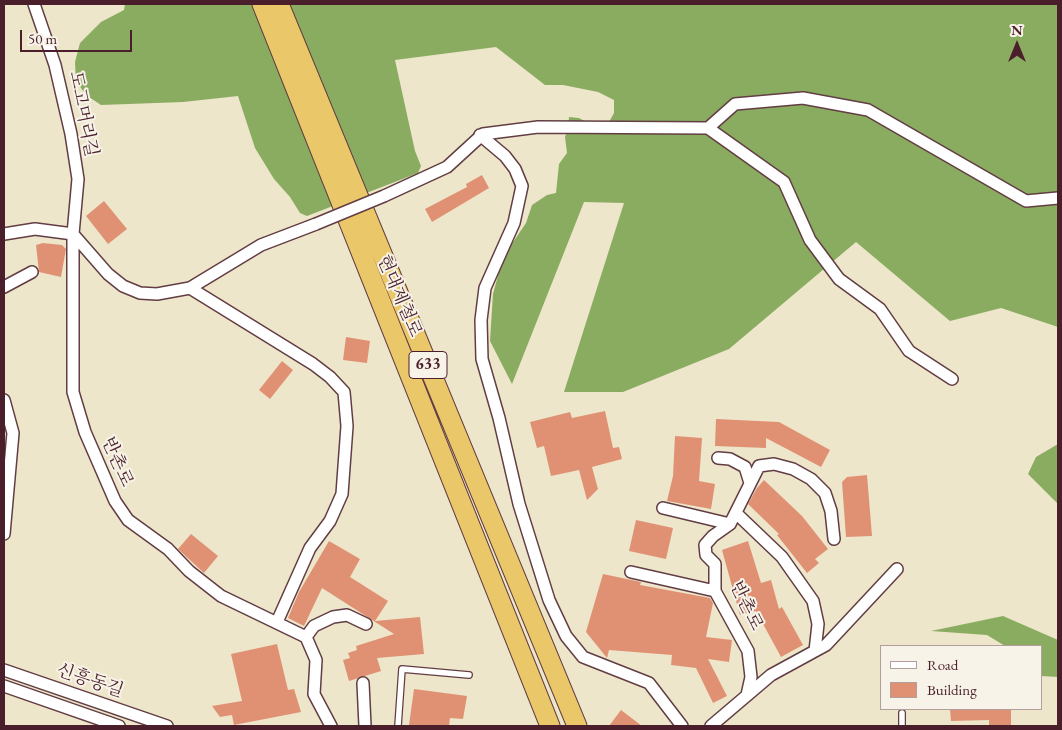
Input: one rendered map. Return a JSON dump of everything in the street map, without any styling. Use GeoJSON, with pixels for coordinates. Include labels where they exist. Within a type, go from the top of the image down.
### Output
{"type":"FeatureCollection","features":[{"type":"Feature","properties":{"kind":"highway","name":"현대제철로"},"geometry":{"type":"LineString","coordinates":[[262,4],[550,726]]}},
{"type":"Feature","properties":{"kind":"highway","name":"현대제철로"},"geometry":{"type":"LineString","coordinates":[[279,4],[577,726]]}},
{"type":"Feature","properties":{"kind":"street","name":"도고머리길"},"geometry":{"type":"LineString","coordinates":[[34,4],[55,65],[71,134],[78,180],[73,234]]}},
{"type":"Feature","properties":{"kind":"street"},"geometry":{"type":"LineString","coordinates":[[708,128],[735,104],[803,98],[868,110],[1026,201],[1058,198]]}},
{"type":"Feature","properties":{"kind":"street"},"geometry":{"type":"LineString","coordinates":[[4,234],[35,229],[73,234],[108,274],[123,286],[140,293],[157,294],[190,288],[261,245],[384,196],[447,167],[480,135],[538,127],[708,128],[784,182],[810,240],[839,279],[880,309],[909,351],[952,379]]}},
{"type":"Feature","properties":{"kind":"street"},"geometry":{"type":"LineString","coordinates":[[480,135],[492,142],[505,156],[515,169],[522,186],[514,223],[485,288],[481,320],[482,360],[499,418],[519,504],[549,600],[566,636],[583,656],[649,683],[682,726]]}},
{"type":"Feature","properties":{"kind":"street","name":"반촌로"},"geometry":{"type":"LineString","coordinates":[[73,234],[73,392],[85,432],[115,501],[128,520],[168,549],[209,588],[221,596],[306,637]]}},
{"type":"Feature","properties":{"kind":"street"},"geometry":{"type":"LineString","coordinates":[[4,286],[32,272]]}},
{"type":"Feature","properties":{"kind":"street"},"geometry":{"type":"LineString","coordinates":[[190,288],[313,364],[330,377],[344,392],[347,426],[342,494],[330,521],[310,548],[277,622]]}},
{"type":"Feature","properties":{"kind":"street"},"geometry":{"type":"LineString","coordinates":[[4,400],[13,433],[4,534]]}},
{"type":"Feature","properties":{"kind":"street"},"geometry":{"type":"LineString","coordinates":[[718,458],[730,459],[745,467],[750,483]]}},
{"type":"Feature","properties":{"kind":"street","name":"반촌로"},"geometry":{"type":"LineString","coordinates":[[747,695],[752,677],[748,651],[715,591],[715,564],[706,555],[705,545],[733,519],[760,466],[774,464],[793,468],[811,479],[825,493],[831,511],[834,539]]}},
{"type":"Feature","properties":{"kind":"street"},"geometry":{"type":"LineString","coordinates":[[663,508],[733,519],[782,557],[813,601],[818,624],[815,651]]}},
{"type":"Feature","properties":{"kind":"street"},"geometry":{"type":"LineString","coordinates":[[711,726],[771,675],[826,645],[897,569]]}},
{"type":"Feature","properties":{"kind":"street"},"geometry":{"type":"LineString","coordinates":[[631,572],[715,591]]}},
{"type":"Feature","properties":{"kind":"street"},"geometry":{"type":"LineString","coordinates":[[331,726],[314,694],[316,660],[306,637],[314,626],[334,617],[347,615],[366,624]]}},
{"type":"Feature","properties":{"kind":"street","name":"신흥동길"},"geometry":{"type":"LineString","coordinates":[[4,670],[166,726]]}},
{"type":"Feature","properties":{"kind":"street"},"geometry":{"type":"LineString","coordinates":[[363,683],[365,726]]}},
{"type":"Feature","properties":{"kind":"street"},"geometry":{"type":"LineString","coordinates":[[4,686],[119,726]]}},
{"type":"Feature","properties":{"kind":"lane"},"geometry":{"type":"LineString","coordinates":[[398,726],[402,669],[469,676]]}},
{"type":"Feature","properties":{"kind":"lane"},"geometry":{"type":"LineString","coordinates":[[902,713],[902,726]]}},
{"type":"Feature","properties":{"kind":"green space"},"geometry":{"type":"Polygon","coordinates":[[[125,4],[1058,4],[1058,327],[1001,308],[950,321],[856,242],[729,349],[623,392],[564,392],[624,203],[584,202],[512,384],[490,341],[493,294],[503,257],[526,223],[532,205],[547,195],[556,193],[559,164],[567,153],[565,137],[569,117],[579,118],[588,123],[609,122],[614,113],[614,100],[598,92],[563,85],[545,85],[496,47],[395,60],[415,151],[421,166],[418,173],[307,216],[300,213],[290,197],[274,179],[255,148],[238,96],[183,102],[101,105],[86,95],[76,81],[75,62],[80,43],[101,22],[124,10],[125,4]]]}},
{"type":"Feature","properties":{"kind":"green space"},"geometry":{"type":"Polygon","coordinates":[[[1058,444],[1058,504],[1028,474],[1036,457],[1058,444]]]}},
{"type":"Feature","properties":{"kind":"green space"},"geometry":{"type":"Polygon","coordinates":[[[1003,616],[1058,640],[1058,677],[1042,676],[1042,645],[1003,645],[987,635],[931,631],[1003,616]]]}},
{"type":"Feature","properties":{"kind":"building"},"geometry":{"type":"Polygon","coordinates":[[[482,175],[489,188],[432,222],[425,209],[467,187],[466,184],[482,175]]]}},
{"type":"Feature","properties":{"kind":"building"},"geometry":{"type":"Polygon","coordinates":[[[104,201],[127,229],[108,244],[86,216],[104,201]]]}},
{"type":"Feature","properties":{"kind":"building"},"geometry":{"type":"Polygon","coordinates":[[[43,243],[62,245],[66,249],[61,277],[39,272],[36,245],[43,243]]]}},
{"type":"Feature","properties":{"kind":"building"},"geometry":{"type":"Polygon","coordinates":[[[346,337],[370,341],[367,363],[343,360],[346,337]]]}},
{"type":"Feature","properties":{"kind":"building"},"geometry":{"type":"Polygon","coordinates":[[[282,361],[293,370],[270,399],[259,390],[282,361]]]}},
{"type":"Feature","properties":{"kind":"building"},"geometry":{"type":"Polygon","coordinates":[[[605,411],[613,448],[619,447],[622,459],[592,467],[598,489],[587,500],[579,470],[551,476],[544,446],[537,448],[530,422],[570,412],[572,418],[605,411]]]}},
{"type":"Feature","properties":{"kind":"building"},"geometry":{"type":"Polygon","coordinates":[[[716,419],[779,422],[830,450],[821,467],[766,438],[766,448],[715,446],[716,419]]]}},
{"type":"Feature","properties":{"kind":"building"},"geometry":{"type":"Polygon","coordinates":[[[675,436],[702,438],[699,481],[715,484],[711,509],[667,501],[673,476],[675,436]]]}},
{"type":"Feature","properties":{"kind":"building"},"geometry":{"type":"Polygon","coordinates":[[[867,475],[872,536],[846,537],[842,482],[847,477],[867,475]]]}},
{"type":"Feature","properties":{"kind":"building"},"geometry":{"type":"Polygon","coordinates":[[[764,480],[802,516],[828,549],[815,559],[819,563],[807,573],[777,535],[779,534],[748,504],[764,480]]]}},
{"type":"Feature","properties":{"kind":"building"},"geometry":{"type":"Polygon","coordinates":[[[636,520],[673,528],[666,559],[629,551],[636,520]]]}},
{"type":"Feature","properties":{"kind":"building"},"geometry":{"type":"Polygon","coordinates":[[[191,534],[218,556],[204,573],[178,549],[191,534]]]}},
{"type":"Feature","properties":{"kind":"building"},"geometry":{"type":"Polygon","coordinates":[[[329,541],[360,559],[350,577],[388,601],[375,621],[420,617],[424,654],[377,658],[381,671],[349,681],[343,660],[350,658],[348,653],[357,650],[356,646],[394,634],[322,588],[304,626],[288,618],[299,592],[329,541]]]}},
{"type":"Feature","properties":{"kind":"building"},"geometry":{"type":"Polygon","coordinates":[[[748,541],[761,583],[771,580],[779,609],[782,607],[803,645],[781,657],[756,611],[740,615],[722,550],[748,541]]]}},
{"type":"Feature","properties":{"kind":"building"},"geometry":{"type":"Polygon","coordinates":[[[603,574],[641,582],[640,585],[710,598],[713,603],[706,637],[732,640],[729,662],[708,659],[727,696],[713,703],[696,668],[671,665],[672,655],[609,650],[607,658],[586,632],[603,574]]]}},
{"type":"Feature","properties":{"kind":"building"},"geometry":{"type":"Polygon","coordinates":[[[277,644],[288,690],[294,689],[301,712],[234,725],[232,715],[220,717],[212,706],[242,701],[231,654],[277,644]]]}},
{"type":"Feature","properties":{"kind":"building"},"geometry":{"type":"Polygon","coordinates":[[[414,689],[467,696],[463,719],[450,718],[449,726],[409,725],[414,689]]]}},
{"type":"Feature","properties":{"kind":"building"},"geometry":{"type":"Polygon","coordinates":[[[621,710],[642,726],[609,726],[621,710]]]}},
{"type":"Feature","properties":{"kind":"building"},"geometry":{"type":"Polygon","coordinates":[[[950,710],[1011,710],[1011,726],[989,726],[989,720],[951,721],[950,710]]]}}]}
